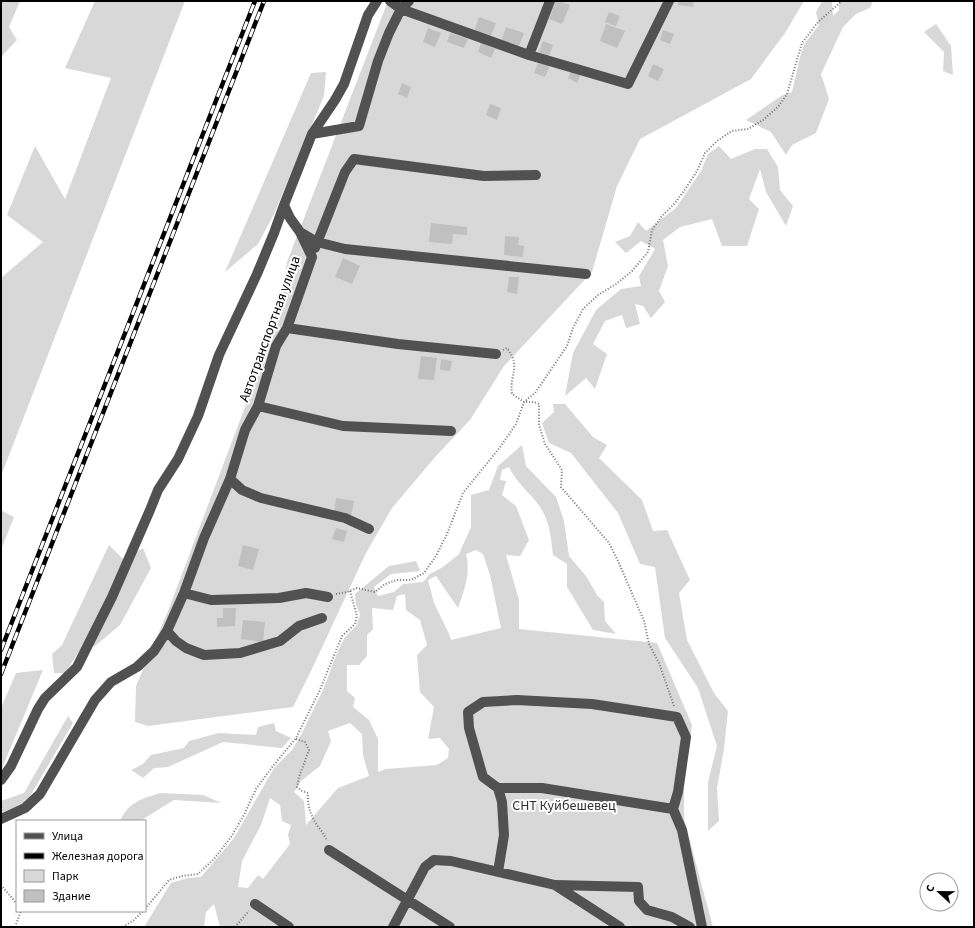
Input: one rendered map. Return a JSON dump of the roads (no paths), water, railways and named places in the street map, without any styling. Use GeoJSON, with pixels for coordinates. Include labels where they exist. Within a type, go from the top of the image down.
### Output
{"type":"FeatureCollection","features":[{"type":"Feature","properties":{"kind":"street"},"geometry":{"type":"LineString","coordinates":[[1,780],[11,766],[38,709],[45,698],[78,667],[94,635],[158,490],[178,459],[198,416],[219,355],[257,274],[312,134],[344,84],[368,15],[377,1]]}},
{"type":"Feature","properties":{"kind":"street"},"geometry":{"type":"LineString","coordinates":[[390,1],[401,8],[529,55],[628,84],[669,1]]}},
{"type":"Feature","properties":{"kind":"street"},"geometry":{"type":"LineString","coordinates":[[312,134],[359,126],[378,61],[389,33],[401,8],[409,1]]}},
{"type":"Feature","properties":{"kind":"street"},"geometry":{"type":"LineString","coordinates":[[529,55],[550,1]]}},
{"type":"Feature","properties":{"kind":"street"},"geometry":{"type":"LineString","coordinates":[[312,257],[345,172],[354,159],[484,176],[536,175]]}},
{"type":"Feature","properties":{"kind":"street","name":"Автотранспортная улица"},"geometry":{"type":"LineString","coordinates":[[1,819],[25,808],[40,794],[95,700],[111,682],[137,667],[154,651],[167,631],[184,593],[204,538],[230,479],[245,430],[258,406],[276,346],[287,328],[312,257],[300,232],[290,218],[284,205]]}},
{"type":"Feature","properties":{"kind":"street"},"geometry":{"type":"LineString","coordinates":[[300,232],[317,242],[345,249],[586,274]]}},
{"type":"Feature","properties":{"kind":"street"},"geometry":{"type":"LineString","coordinates":[[287,328],[398,344],[496,354]]}},
{"type":"Feature","properties":{"kind":"street"},"geometry":{"type":"LineString","coordinates":[[258,406],[343,426],[451,431]]}},
{"type":"Feature","properties":{"kind":"street"},"geometry":{"type":"LineString","coordinates":[[230,479],[242,490],[261,498],[345,518],[369,529]]}},
{"type":"Feature","properties":{"kind":"street"},"geometry":{"type":"LineString","coordinates":[[184,593],[211,600],[279,598],[306,594],[328,596]]}},
{"type":"Feature","properties":{"kind":"street"},"geometry":{"type":"LineString","coordinates":[[167,631],[176,641],[186,648],[204,655],[240,653],[280,641],[300,626],[322,618]]}},
{"type":"Feature","properties":{"kind":"street"},"geometry":{"type":"LineString","coordinates":[[673,809],[542,788],[498,788],[483,777],[469,728],[468,712],[483,702],[517,700],[592,704],[677,717],[686,737],[681,772],[673,809],[682,830],[702,927]]}},
{"type":"Feature","properties":{"kind":"street"},"geometry":{"type":"LineString","coordinates":[[498,788],[502,802],[504,835],[498,872]]}},
{"type":"Feature","properties":{"kind":"street"},"geometry":{"type":"LineString","coordinates":[[329,850],[450,927]]}},
{"type":"Feature","properties":{"kind":"street"},"geometry":{"type":"LineString","coordinates":[[393,927],[425,867],[434,860],[451,861],[555,885],[638,887],[639,901],[647,910],[672,917],[690,927]]}},
{"type":"Feature","properties":{"kind":"street"},"geometry":{"type":"LineString","coordinates":[[555,885],[620,927]]}},
{"type":"Feature","properties":{"kind":"street"},"geometry":{"type":"LineString","coordinates":[[256,904],[289,927]]}},
{"type":"Feature","properties":{"kind":"railway"},"geometry":{"type":"LineString","coordinates":[[1,650],[255,1]]}},
{"type":"Feature","properties":{"kind":"railway"},"geometry":{"type":"LineString","coordinates":[[1,674],[264,1]]}},
{"type":"Feature","properties":{"kind":"park label","name":"СНТ Куйбешевец"},"geometry":{"type":"Point","coordinates":[564,806]}}]}
